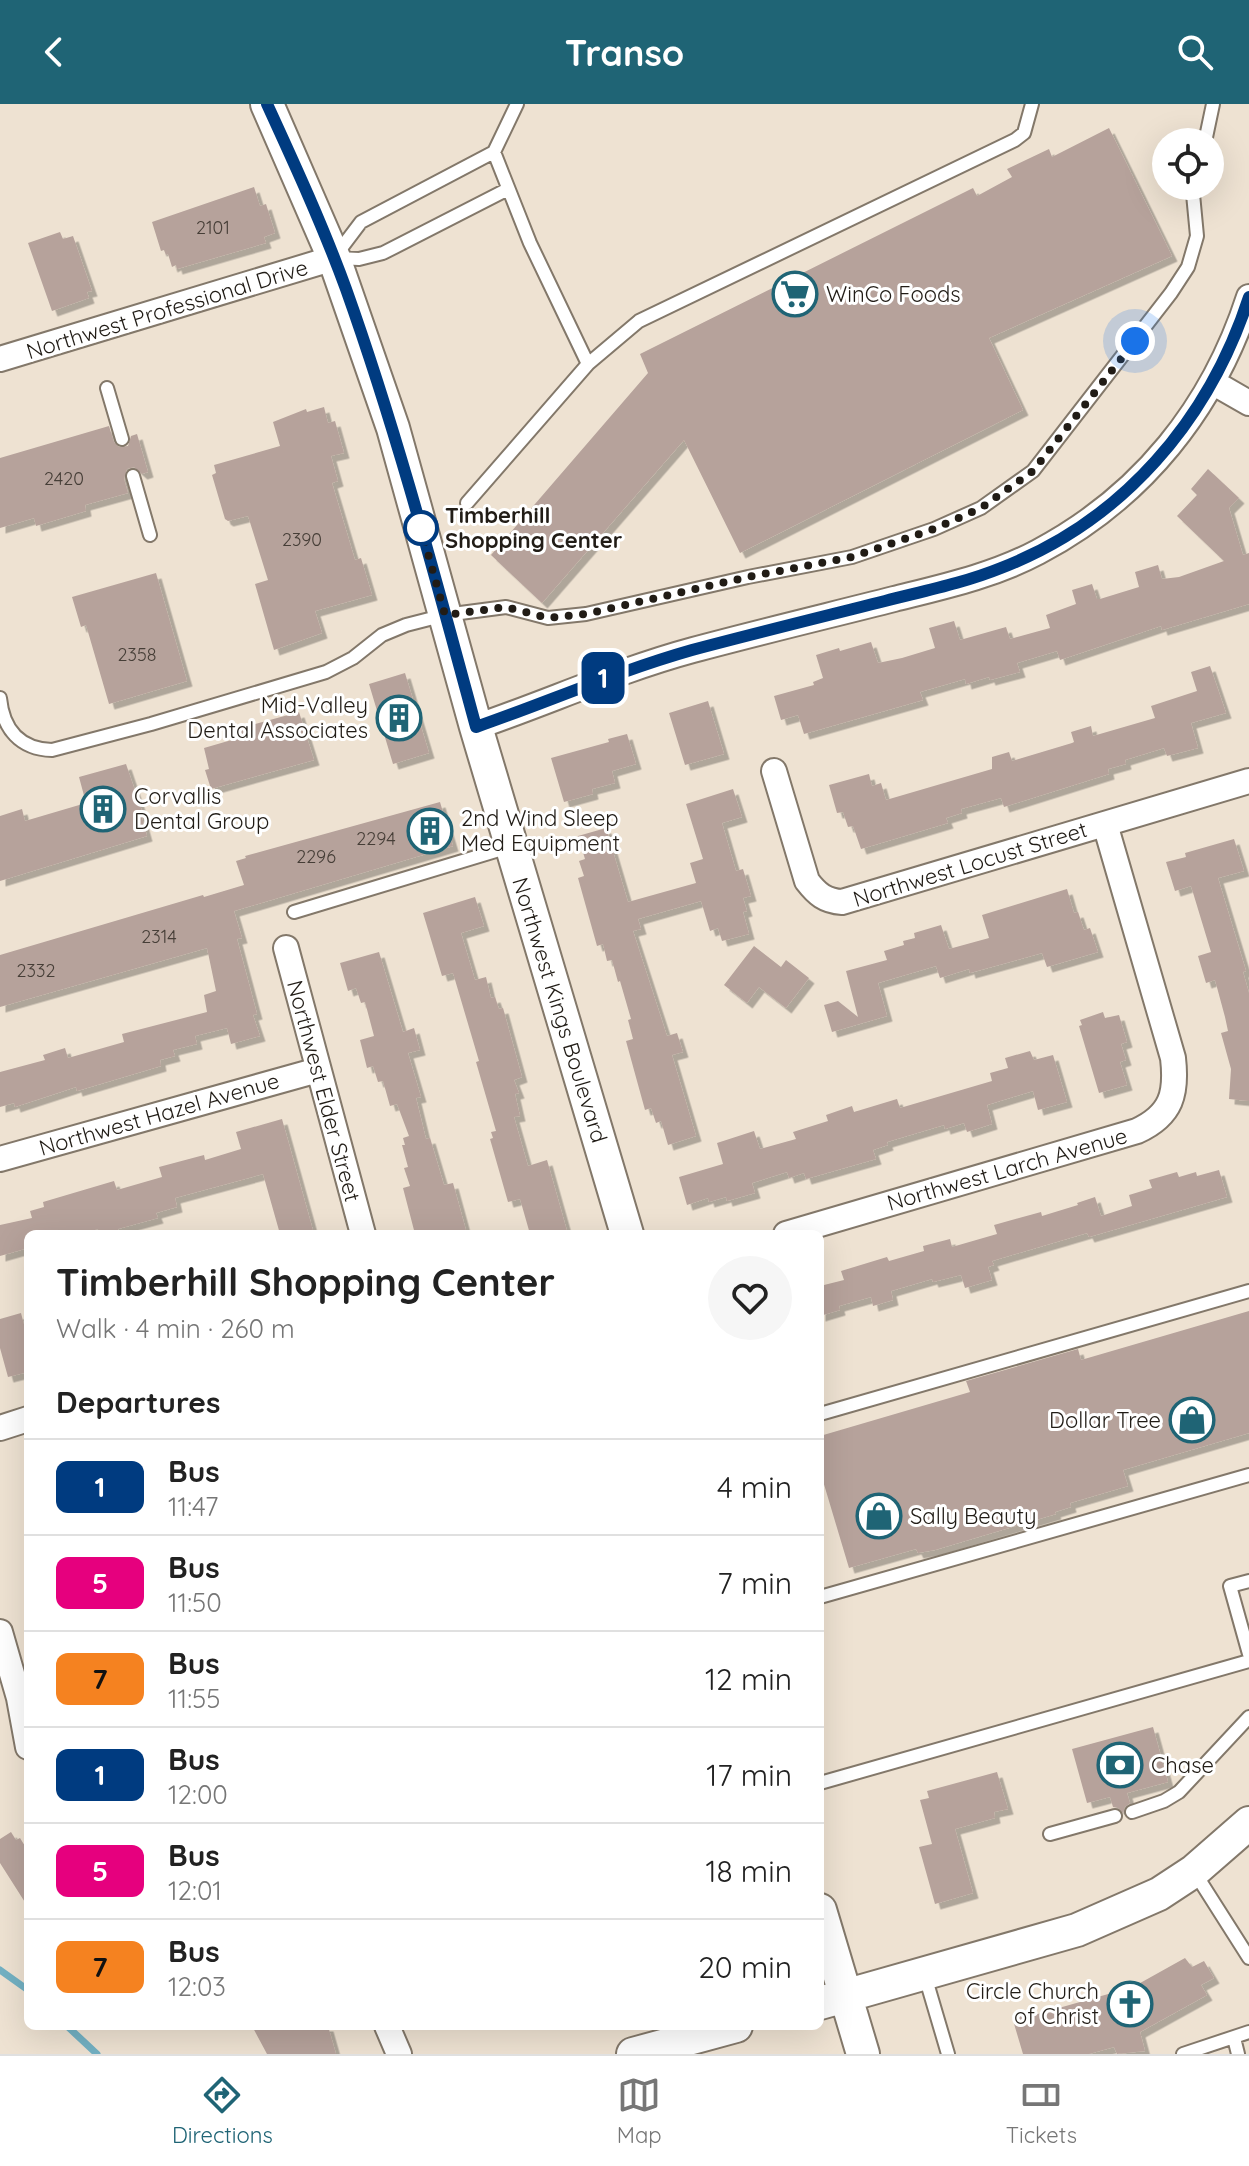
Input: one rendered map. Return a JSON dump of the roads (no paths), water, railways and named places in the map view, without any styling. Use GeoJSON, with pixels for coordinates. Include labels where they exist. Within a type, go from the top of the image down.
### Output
{"type":"FeatureCollection","features":[{"type":"Feature","properties":{"kind":"main road","name":"Northwest Kings Boulevard"},"geometry":{"type":"LineString","coordinates":[[267,104],[334,258],[393,428],[476,727],[626,1230]]}},
{"type":"Feature","properties":{"kind":"main road"},"geometry":{"type":"LineString","coordinates":[[833,2000],[1077,1930],[1159,1894],[1194,1871],[1249,1823]]}},
{"type":"Feature","properties":{"kind":"main road"},"geometry":{"type":"LineString","coordinates":[[824,1938],[833,2000],[863,2054]]}},
{"type":"Feature","properties":{"kind":"main road"},"geometry":{"type":"LineString","coordinates":[[633,2054],[721,2030]]}},
{"type":"Feature","properties":{"kind":"street","name":"Northwest Professional Drive"},"geometry":{"type":"LineString","coordinates":[[0,359],[334,258]]}},
{"type":"Feature","properties":{"kind":"street"},"geometry":{"type":"LineString","coordinates":[[476,727],[599,679],[660,660],[961,582],[1036,553],[1118,499],[1165,451],[1214,383],[1249,297]]}},
{"type":"Feature","properties":{"kind":"street"},"geometry":{"type":"LineString","coordinates":[[1214,383],[1249,403]]}},
{"type":"Feature","properties":{"kind":"street","name":"Northwest Locust Street"},"geometry":{"type":"LineString","coordinates":[[774,771],[807,881],[817,894],[831,901],[842,902],[1249,781]]}},
{"type":"Feature","properties":{"kind":"street","name":"Northwest Larch Avenue"},"geometry":{"type":"LineString","coordinates":[[800,1230],[1137,1131],[1160,1118],[1171,1101],[1176,1082],[1173,1058],[1105,824]]}},
{"type":"Feature","properties":{"kind":"street","name":"Northwest Elder Street"},"geometry":{"type":"LineString","coordinates":[[286,948],[362,1230]]}},
{"type":"Feature","properties":{"kind":"street","name":"Northwest Hazel Avenue"},"geometry":{"type":"LineString","coordinates":[[0,1159],[318,1070]]}},
{"type":"Feature","properties":{"kind":"street"},"geometry":{"type":"LineString","coordinates":[[0,1428],[24,1420]]}},
{"type":"Feature","properties":{"kind":"street"},"geometry":{"type":"LineString","coordinates":[[0,1632],[24,1731]]}},
{"type":"Feature","properties":{"kind":"street"},"geometry":{"type":"LineString","coordinates":[[389,2030],[399,2054]]}},
{"type":"Feature","properties":{"kind":"lane"},"geometry":{"type":"LineString","coordinates":[[334,258],[361,222],[494,152],[517,104]]}},
{"type":"Feature","properties":{"kind":"lane"},"geometry":{"type":"LineString","coordinates":[[467,503],[588,364],[639,321],[1015,140],[1024,133],[1032,104]]}},
{"type":"Feature","properties":{"kind":"lane"},"geometry":{"type":"LineString","coordinates":[[1208,128],[1213,104]]}},
{"type":"Feature","properties":{"kind":"lane"},"geometry":{"type":"LineString","coordinates":[[494,152],[530,243],[588,364]]}},
{"type":"Feature","properties":{"kind":"lane"},"geometry":{"type":"LineString","coordinates":[[334,258],[359,259],[383,253],[508,189]]}},
{"type":"Feature","properties":{"kind":"lane"},"geometry":{"type":"LineString","coordinates":[[0,698],[1,713],[13,735],[40,750],[52,750],[195,712],[326,672],[353,658],[382,635],[445,615],[506,607],[548,618],[586,614],[852,557],[934,529],[981,508],[1033,471],[1188,267],[1197,236],[1194,200]]}},
{"type":"Feature","properties":{"kind":"lane"},"geometry":{"type":"LineString","coordinates":[[107,388],[122,439]]}},
{"type":"Feature","properties":{"kind":"lane"},"geometry":{"type":"LineString","coordinates":[[133,476],[150,535]]}},
{"type":"Feature","properties":{"kind":"lane"},"geometry":{"type":"LineString","coordinates":[[294,912],[511,846]]}},
{"type":"Feature","properties":{"kind":"lane"},"geometry":{"type":"LineString","coordinates":[[824,1413],[1249,1291]]}},
{"type":"Feature","properties":{"kind":"lane"},"geometry":{"type":"LineString","coordinates":[[824,1596],[1249,1475]]}},
{"type":"Feature","properties":{"kind":"lane"},"geometry":{"type":"LineString","coordinates":[[1249,1581],[1230,1586],[1249,1654]]}},
{"type":"Feature","properties":{"kind":"lane"},"geometry":{"type":"LineString","coordinates":[[824,1782],[1249,1661]]}},
{"type":"Feature","properties":{"kind":"lane"},"geometry":{"type":"LineString","coordinates":[[1132,1812],[1164,1801],[1179,1792],[1249,1717]]}},
{"type":"Feature","properties":{"kind":"lane"},"geometry":{"type":"LineString","coordinates":[[1050,1834],[1115,1816]]}},
{"type":"Feature","properties":{"kind":"lane"},"geometry":{"type":"LineString","coordinates":[[1194,1871],[1249,1958]]}},
{"type":"Feature","properties":{"kind":"lane"},"geometry":{"type":"LineString","coordinates":[[924,1974],[948,2054]]}},
{"type":"Feature","properties":{"kind":"lane"},"geometry":{"type":"LineString","coordinates":[[1183,2054],[1249,2032]]}},
{"type":"Feature","properties":{"kind":"lane"},"geometry":{"type":"LineString","coordinates":[[1234,2038],[1238,2054]]}},
{"type":"Feature","properties":{"kind":"waterway"},"geometry":{"type":"LineString","coordinates":[[0,1970],[24,1987]]}},
{"type":"Feature","properties":{"kind":"waterway"},"geometry":{"type":"LineString","coordinates":[[71,2030],[97,2054]]}},
{"type":"Feature","properties":{"kind":"place","name":"WinCo Foods"},"geometry":{"type":"Point","coordinates":[795,294]}},
{"type":"Feature","properties":{"kind":"place","name":"Timberhill Shopping Center"},"geometry":{"type":"Point","coordinates":[421,528]}},
{"type":"Feature","properties":{"kind":"place","name":"Mid-Valley Dental Associates"},"geometry":{"type":"Point","coordinates":[399,718]}},
{"type":"Feature","properties":{"kind":"place","name":"Corvallis Dental Group"},"geometry":{"type":"Point","coordinates":[103,809]}},
{"type":"Feature","properties":{"kind":"place","name":"2nd Wind Sleep Med Equipment"},"geometry":{"type":"Point","coordinates":[430,831]}},
{"type":"Feature","properties":{"kind":"place","name":"Dollar Tree"},"geometry":{"type":"Point","coordinates":[1192,1420]}},
{"type":"Feature","properties":{"kind":"place","name":"Sally Beauty"},"geometry":{"type":"Point","coordinates":[879,1516]}},
{"type":"Feature","properties":{"kind":"place","name":"Chase"},"geometry":{"type":"Point","coordinates":[1120,1765]}},
{"type":"Feature","properties":{"kind":"place","name":"Circle Church of Christ"},"geometry":{"type":"Point","coordinates":[1130,2004]}}]}
